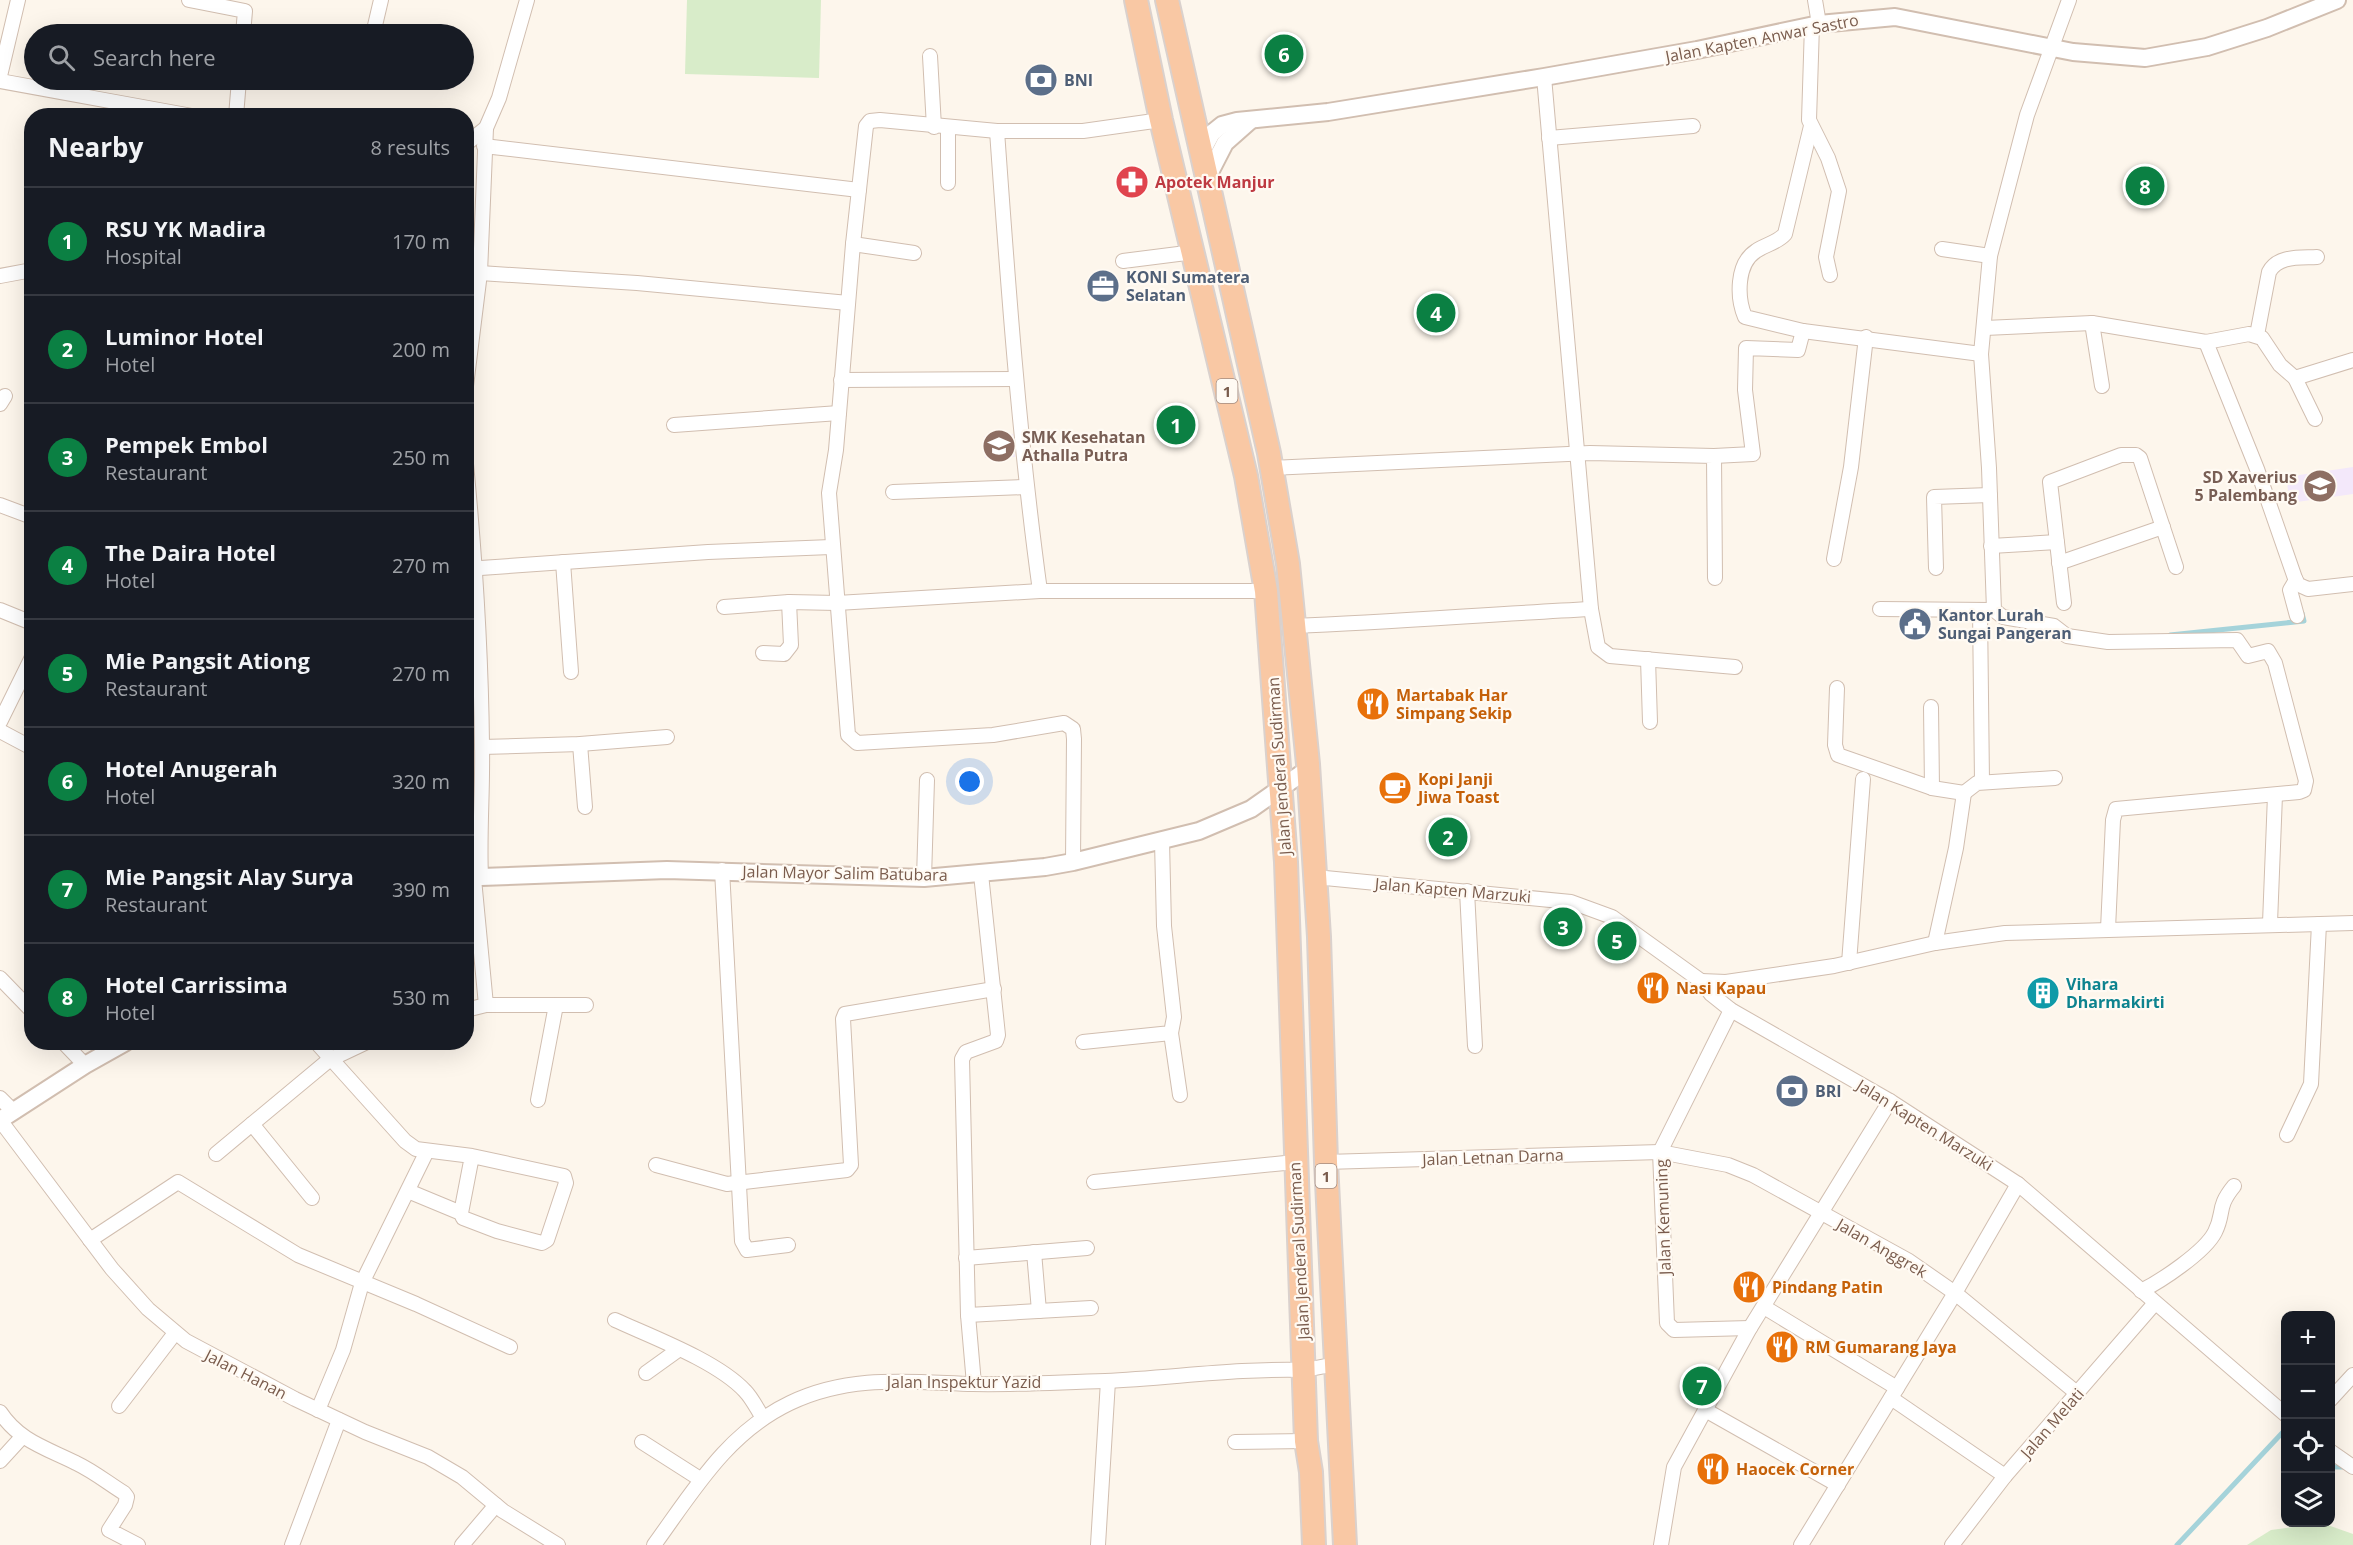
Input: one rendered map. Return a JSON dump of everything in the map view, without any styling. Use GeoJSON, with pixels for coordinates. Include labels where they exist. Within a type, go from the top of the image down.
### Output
{"type":"FeatureCollection","features":[{"type":"Feature","properties":{"kind":"highway","name":"Jalan Jenderal Sudirman"},"geometry":{"type":"LineString","coordinates":[[1136,0],[1161,120],[1246,476],[1266,591],[1286,862],[1306,1441],[1311,1472],[1314,1545]]}},
{"type":"Feature","properties":{"kind":"highway","name":"Jalan Jenderal Sudirman"},"geometry":{"type":"LineString","coordinates":[[1167,0],[1271,468],[1288,564],[1308,769],[1315,877],[1345,1545]]}},
{"type":"Feature","properties":{"kind":"highway"},"geometry":{"type":"LineString","coordinates":[[1172,161],[1200,155]]}},
{"type":"Feature","properties":{"kind":"highway"},"geometry":{"type":"LineString","coordinates":[[1295,1162],[1326,1162]]}},
{"type":"Feature","properties":{"kind":"street"},"geometry":{"type":"LineString","coordinates":[[18,0],[0,78],[24,83]]}},
{"type":"Feature","properties":{"kind":"street"},"geometry":{"type":"LineString","coordinates":[[189,0],[248,6],[245,24]]}},
{"type":"Feature","properties":{"kind":"street"},"geometry":{"type":"LineString","coordinates":[[375,24],[381,0]]}},
{"type":"Feature","properties":{"kind":"street"},"geometry":{"type":"LineString","coordinates":[[474,321],[480,273],[486,128],[502,89],[527,0]]}},
{"type":"Feature","properties":{"kind":"street"},"geometry":{"type":"LineString","coordinates":[[1815,0],[1808,105],[1811,126],[1827,158],[1839,191],[1826,257],[1830,275]]}},
{"type":"Feature","properties":{"kind":"street"},"geometry":{"type":"LineString","coordinates":[[1982,782],[1991,546],[1981,354],[1990,256],[2027,115],[2069,0]]}},
{"type":"Feature","properties":{"kind":"street","name":"Jalan Kapten Anwar Sastro"},"geometry":{"type":"LineString","coordinates":[[1200,155],[1212,133],[1222,125],[1328,112],[1544,77],[1697,50],[1815,25],[1895,17],[2050,47],[2120,57],[2177,54],[2267,28],[2337,0]]}},
{"type":"Feature","properties":{"kind":"street"},"geometry":{"type":"LineString","coordinates":[[930,56],[948,183]]}},
{"type":"Feature","properties":{"kind":"street"},"geometry":{"type":"LineString","coordinates":[[1544,77],[1591,609],[1598,648],[1610,656],[1735,667]]}},
{"type":"Feature","properties":{"kind":"street"},"geometry":{"type":"LineString","coordinates":[[61,90],[152,108]]}},
{"type":"Feature","properties":{"kind":"street"},"geometry":{"type":"LineString","coordinates":[[237,108],[238,90]]}},
{"type":"Feature","properties":{"kind":"street"},"geometry":{"type":"LineString","coordinates":[[1073,862],[1073,729],[1064,723],[993,735],[857,743],[848,735],[831,547],[829,493],[839,413],[853,244],[866,126],[870,121],[998,131],[1083,131],[1161,120]]}},
{"type":"Feature","properties":{"kind":"street"},"geometry":{"type":"LineString","coordinates":[[1206,180],[1225,143],[1251,120]]}},
{"type":"Feature","properties":{"kind":"street"},"geometry":{"type":"LineString","coordinates":[[1550,138],[1692,126]]}},
{"type":"Feature","properties":{"kind":"street"},"geometry":{"type":"LineString","coordinates":[[1811,126],[1785,234],[1750,256],[1742,271],[1741,304],[1747,319],[1803,331],[1866,337],[1981,354]]}},
{"type":"Feature","properties":{"kind":"street"},"geometry":{"type":"LineString","coordinates":[[474,138],[486,128]]}},
{"type":"Feature","properties":{"kind":"street"},"geometry":{"type":"LineString","coordinates":[[998,131],[1015,379],[1040,591]]}},
{"type":"Feature","properties":{"kind":"street"},"geometry":{"type":"LineString","coordinates":[[484,146],[859,190]]}},
{"type":"Feature","properties":{"kind":"street"},"geometry":{"type":"LineString","coordinates":[[853,244],[914,253]]}},
{"type":"Feature","properties":{"kind":"street"},"geometry":{"type":"LineString","coordinates":[[1942,249],[1990,256]]}},
{"type":"Feature","properties":{"kind":"street"},"geometry":{"type":"LineString","coordinates":[[1123,261],[1194,252]]}},
{"type":"Feature","properties":{"kind":"street"},"geometry":{"type":"LineString","coordinates":[[2257,335],[2270,272],[2274,265],[2281,260],[2317,257]]}},
{"type":"Feature","properties":{"kind":"street"},"geometry":{"type":"LineString","coordinates":[[0,276],[24,272]]}},
{"type":"Feature","properties":{"kind":"street"},"geometry":{"type":"LineString","coordinates":[[480,273],[637,283],[848,303]]}},
{"type":"Feature","properties":{"kind":"street"},"geometry":{"type":"LineString","coordinates":[[1985,328],[2092,322],[2206,342],[2231,335],[2257,335],[2262,338],[2280,365],[2295,378],[2315,419]]}},
{"type":"Feature","properties":{"kind":"street"},"geometry":{"type":"LineString","coordinates":[[2092,322],[2102,386]]}},
{"type":"Feature","properties":{"kind":"street"},"geometry":{"type":"LineString","coordinates":[[1271,468],[1578,454],[1714,456],[1753,454],[1745,390],[1746,348],[1796,350],[1803,331]]}},
{"type":"Feature","properties":{"kind":"street"},"geometry":{"type":"LineString","coordinates":[[1834,559],[1851,467],[1866,337]]}},
{"type":"Feature","properties":{"kind":"street"},"geometry":{"type":"LineString","coordinates":[[2206,342],[2257,469],[2296,580],[2301,587],[2308,589],[2353,584]]}},
{"type":"Feature","properties":{"kind":"street"},"geometry":{"type":"LineString","coordinates":[[2295,378],[2353,360]]}},
{"type":"Feature","properties":{"kind":"street"},"geometry":{"type":"LineString","coordinates":[[841,380],[1015,379]]}},
{"type":"Feature","properties":{"kind":"street"},"geometry":{"type":"LineString","coordinates":[[674,425],[839,413]]}},
{"type":"Feature","properties":{"kind":"street"},"geometry":{"type":"LineString","coordinates":[[2064,603],[2050,485],[2052,479],[2130,454],[2140,458],[2176,567]]}},
{"type":"Feature","properties":{"kind":"street"},"geometry":{"type":"LineString","coordinates":[[1714,456],[1715,578]]}},
{"type":"Feature","properties":{"kind":"street"},"geometry":{"type":"LineString","coordinates":[[893,492],[1026,487]]}},
{"type":"Feature","properties":{"kind":"street"},"geometry":{"type":"LineString","coordinates":[[1936,568],[1934,497],[1990,495]]}},
{"type":"Feature","properties":{"kind":"street"},"geometry":{"type":"LineString","coordinates":[[0,505],[24,514]]}},
{"type":"Feature","properties":{"kind":"street"},"geometry":{"type":"LineString","coordinates":[[2059,563],[2163,527]]}},
{"type":"Feature","properties":{"kind":"street"},"geometry":{"type":"LineString","coordinates":[[1991,546],[2057,542]]}},
{"type":"Feature","properties":{"kind":"street"},"geometry":{"type":"LineString","coordinates":[[474,569],[708,552],[831,547]]}},
{"type":"Feature","properties":{"kind":"street"},"geometry":{"type":"LineString","coordinates":[[563,562],[571,672]]}},
{"type":"Feature","properties":{"kind":"street"},"geometry":{"type":"LineString","coordinates":[[2296,580],[2290,590],[2296,616]]}},
{"type":"Feature","properties":{"kind":"street"},"geometry":{"type":"LineString","coordinates":[[724,607],[1040,591],[1266,591]]}},
{"type":"Feature","properties":{"kind":"street"},"geometry":{"type":"LineString","coordinates":[[763,654],[784,654],[791,645],[789,602]]}},
{"type":"Feature","properties":{"kind":"street"},"geometry":{"type":"LineString","coordinates":[[1295,626],[1398,622],[1485,614],[1591,609]]}},
{"type":"Feature","properties":{"kind":"street"},"geometry":{"type":"LineString","coordinates":[[1880,609],[1987,610],[2003,617],[2108,642],[2236,640],[2248,656],[2270,653],[2276,663],[2306,782],[2304,790],[2275,795],[2116,809],[2113,820],[2108,929]]}},
{"type":"Feature","properties":{"kind":"street"},"geometry":{"type":"LineString","coordinates":[[0,610],[24,620]]}},
{"type":"Feature","properties":{"kind":"street"},"geometry":{"type":"LineString","coordinates":[[474,618],[482,747],[479,840],[474,879],[486,1005]]}},
{"type":"Feature","properties":{"kind":"street"},"geometry":{"type":"LineString","coordinates":[[1648,659],[1650,722]]}},
{"type":"Feature","properties":{"kind":"street"},"geometry":{"type":"LineString","coordinates":[[0,722],[24,673]]}},
{"type":"Feature","properties":{"kind":"street"},"geometry":{"type":"LineString","coordinates":[[1837,688],[1835,745],[1838,755],[1932,788],[1964,793]]}},
{"type":"Feature","properties":{"kind":"street"},"geometry":{"type":"LineString","coordinates":[[1931,707],[1932,788]]}},
{"type":"Feature","properties":{"kind":"street"},"geometry":{"type":"LineString","coordinates":[[0,731],[24,744]]}},
{"type":"Feature","properties":{"kind":"street"},"geometry":{"type":"LineString","coordinates":[[482,747],[580,744],[667,737]]}},
{"type":"Feature","properties":{"kind":"street"},"geometry":{"type":"LineString","coordinates":[[580,744],[585,807]]}},
{"type":"Feature","properties":{"kind":"street","name":"Jalan Mayor Salim Batubara"},"geometry":{"type":"LineString","coordinates":[[474,879],[667,870],[924,878],[981,874],[1073,862],[1199,831],[1251,809],[1308,769]]}},
{"type":"Feature","properties":{"kind":"street"},"geometry":{"type":"LineString","coordinates":[[1849,963],[1863,778]]}},
{"type":"Feature","properties":{"kind":"street"},"geometry":{"type":"LineString","coordinates":[[1935,943],[1956,848],[1964,793],[1982,782],[2055,778]]}},
{"type":"Feature","properties":{"kind":"street"},"geometry":{"type":"LineString","coordinates":[[924,878],[927,780]]}},
{"type":"Feature","properties":{"kind":"street"},"geometry":{"type":"LineString","coordinates":[[2270,923],[2275,795]]}},
{"type":"Feature","properties":{"kind":"street"},"geometry":{"type":"LineString","coordinates":[[1162,841],[1164,926],[1174,1017],[1171,1033],[1180,1095]]}},
{"type":"Feature","properties":{"kind":"street"},"geometry":{"type":"LineString","coordinates":[[722,870],[738,1183],[745,1248],[788,1245]]}},
{"type":"Feature","properties":{"kind":"street"},"geometry":{"type":"LineString","coordinates":[[974,1384],[968,1315],[962,1059],[966,1052],[996,1041],[998,1035],[981,874]]}},
{"type":"Feature","properties":{"kind":"street","name":"Jalan Kapten Marzuki"},"geometry":{"type":"LineString","coordinates":[[1315,877],[1543,898],[1588,906],[1612,917],[1701,981],[1711,994],[1731,1010],[1890,1101],[2018,1184],[2281,1411]]}},
{"type":"Feature","properties":{"kind":"street"},"geometry":{"type":"LineString","coordinates":[[1467,891],[1475,1046]]}},
{"type":"Feature","properties":{"kind":"street"},"geometry":{"type":"LineString","coordinates":[[1701,981],[1726,982],[1849,963],[1935,943],[2005,933],[2270,923],[2353,923]]}},
{"type":"Feature","properties":{"kind":"street"},"geometry":{"type":"LineString","coordinates":[[2287,1135],[2311,1084],[2319,924]]}},
{"type":"Feature","properties":{"kind":"street"},"geometry":{"type":"LineString","coordinates":[[0,978],[24,1003]]}},
{"type":"Feature","properties":{"kind":"street"},"geometry":{"type":"LineString","coordinates":[[656,1165],[721,1183],[738,1183],[850,1168],[843,1018],[845,1014],[994,989]]}},
{"type":"Feature","properties":{"kind":"street"},"geometry":{"type":"LineString","coordinates":[[474,1008],[486,1005],[586,1005]]}},
{"type":"Feature","properties":{"kind":"street"},"geometry":{"type":"LineString","coordinates":[[538,1100],[556,1005]]}},
{"type":"Feature","properties":{"kind":"street","name":"Jalan Kemuning"},"geometry":{"type":"LineString","coordinates":[[1731,1010],[1660,1152],[1667,1323],[1674,1330],[1750,1328]]}},
{"type":"Feature","properties":{"kind":"street"},"geometry":{"type":"LineString","coordinates":[[1083,1042],[1171,1033]]}},
{"type":"Feature","properties":{"kind":"street"},"geometry":{"type":"LineString","coordinates":[[71,1050],[85,1065]]}},
{"type":"Feature","properties":{"kind":"street"},"geometry":{"type":"LineString","coordinates":[[4,1117],[112,1050]]}},
{"type":"Feature","properties":{"kind":"street"},"geometry":{"type":"LineString","coordinates":[[321,1050],[405,1142],[416,1149],[472,1156],[558,1173],[564,1176],[566,1183],[549,1235],[542,1242],[468,1221],[461,1213],[408,1191]]}},
{"type":"Feature","properties":{"kind":"street"},"geometry":{"type":"LineString","coordinates":[[216,1154],[328,1060],[350,1050]]}},
{"type":"Feature","properties":{"kind":"street","name":"Jalan Hanan"},"geometry":{"type":"LineString","coordinates":[[0,1098],[4,1117],[90,1240],[112,1269],[175,1333],[214,1358],[318,1410],[429,1457],[462,1478],[496,1505],[558,1545]]}},
{"type":"Feature","properties":{"kind":"street"},"geometry":{"type":"LineString","coordinates":[[1661,1545],[1674,1467],[1707,1411],[1750,1328],[1822,1215],[1890,1101]]}},
{"type":"Feature","properties":{"kind":"street"},"geometry":{"type":"LineString","coordinates":[[252,1124],[312,1198]]}},
{"type":"Feature","properties":{"kind":"street"},"geometry":{"type":"LineString","coordinates":[[318,1410],[343,1350],[362,1282],[427,1151]]}},
{"type":"Feature","properties":{"kind":"street","name":"Jalan Letnan Darna"},"geometry":{"type":"LineString","coordinates":[[1326,1162],[1660,1152]]}},
{"type":"Feature","properties":{"kind":"street","name":"Jalan Anggrek"},"geometry":{"type":"LineString","coordinates":[[1660,1152],[1740,1169],[1909,1261],[1955,1293],[2078,1394]]}},
{"type":"Feature","properties":{"kind":"street"},"geometry":{"type":"LineString","coordinates":[[461,1213],[472,1156]]}},
{"type":"Feature","properties":{"kind":"street"},"geometry":{"type":"LineString","coordinates":[[1094,1182],[1295,1162]]}},
{"type":"Feature","properties":{"kind":"street"},"geometry":{"type":"LineString","coordinates":[[90,1240],[178,1182],[298,1255],[510,1347]]}},
{"type":"Feature","properties":{"kind":"street"},"geometry":{"type":"LineString","coordinates":[[1801,1545],[1955,1293],[2018,1184]]}},
{"type":"Feature","properties":{"kind":"street"},"geometry":{"type":"LineString","coordinates":[[2141,1291],[2192,1256],[2213,1235],[2220,1206],[2234,1186]]}},
{"type":"Feature","properties":{"kind":"street"},"geometry":{"type":"LineString","coordinates":[[966,1258],[1087,1248]]}},
{"type":"Feature","properties":{"kind":"street"},"geometry":{"type":"LineString","coordinates":[[1034,1252],[1040,1311]]}},
{"type":"Feature","properties":{"kind":"street","name":"Jalan Melati"},"geometry":{"type":"LineString","coordinates":[[1953,1545],[2005,1476],[2155,1303]]}},
{"type":"Feature","properties":{"kind":"street"},"geometry":{"type":"LineString","coordinates":[[1764,1307],[1894,1393],[2005,1476]]}},
{"type":"Feature","properties":{"kind":"street"},"geometry":{"type":"LineString","coordinates":[[968,1315],[1091,1308]]}},
{"type":"Feature","properties":{"kind":"street"},"geometry":{"type":"LineString","coordinates":[[615,1320],[678,1350],[732,1380],[746,1392],[763,1418]]}},
{"type":"Feature","properties":{"kind":"street"},"geometry":{"type":"LineString","coordinates":[[119,1406],[175,1333]]}},
{"type":"Feature","properties":{"kind":"street"},"geometry":{"type":"LineString","coordinates":[[646,1374],[678,1350]]}},
{"type":"Feature","properties":{"kind":"street","name":"Jalan Inspektur Yazid"},"geometry":{"type":"LineString","coordinates":[[654,1545],[700,1479],[732,1442],[763,1418],[791,1402],[841,1385],[917,1380],[974,1384],[1108,1381],[1305,1370],[1336,1364]]}},
{"type":"Feature","properties":{"kind":"street"},"geometry":{"type":"LineString","coordinates":[[2335,1395],[2353,1375]]}},
{"type":"Feature","properties":{"kind":"street"},"geometry":{"type":"LineString","coordinates":[[1098,1545],[1108,1381]]}},
{"type":"Feature","properties":{"kind":"street"},"geometry":{"type":"LineString","coordinates":[[1707,1411],[1838,1485]]}},
{"type":"Feature","properties":{"kind":"street"},"geometry":{"type":"LineString","coordinates":[[0,1412],[10,1428],[22,1437],[78,1463],[124,1493],[127,1497],[125,1505],[109,1530],[138,1545]]}},
{"type":"Feature","properties":{"kind":"street"},"geometry":{"type":"LineString","coordinates":[[292,1545],[339,1420]]}},
{"type":"Feature","properties":{"kind":"street"},"geometry":{"type":"LineString","coordinates":[[0,1461],[22,1437]]}},
{"type":"Feature","properties":{"kind":"street"},"geometry":{"type":"LineString","coordinates":[[1235,1442],[1306,1441]]}},
{"type":"Feature","properties":{"kind":"street"},"geometry":{"type":"LineString","coordinates":[[642,1442],[700,1479]]}},
{"type":"Feature","properties":{"kind":"street"},"geometry":{"type":"LineString","coordinates":[[2335,1454],[2349,1464]]}},
{"type":"Feature","properties":{"kind":"street"},"geometry":{"type":"LineString","coordinates":[[462,1545],[496,1505]]}},
{"type":"Feature","properties":{"kind":"shaded area","name":"SMK Kesehatan Athalla Putra"},"geometry":{"type":"Polygon","coordinates":[[[1013,434],[1015,457],[985,458],[984,436],[1013,434]]]}},
{"type":"Feature","properties":{"kind":"shaded area","name":"SD Xaverius 5 Palembang"},"geometry":{"type":"Polygon","coordinates":[[[2353,467],[2353,494],[2290,503],[2286,477],[2353,467]]]}},
{"type":"Feature","properties":{"kind":"green space"},"geometry":{"type":"Polygon","coordinates":[[[687,0],[821,0],[819,78],[685,74],[687,0]]]}},
{"type":"Feature","properties":{"kind":"green space"},"geometry":{"type":"Polygon","coordinates":[[[2293,1527],[2333,1527],[2353,1534],[2353,1545],[2247,1545],[2271,1530],[2293,1527]]]}},
{"type":"Feature","properties":{"kind":"waterway"},"geometry":{"type":"LineString","coordinates":[[2170,635],[2304,621],[2302,613]]}},
{"type":"Feature","properties":{"kind":"waterway"},"geometry":{"type":"LineString","coordinates":[[2177,1545],[2281,1434]]}},
{"type":"Feature","properties":{"kind":"waterway"},"geometry":{"type":"LineString","coordinates":[[2335,1467],[2347,1467]]}},
{"type":"Feature","properties":{"kind":"place","name":"Hotel Anugerah"},"geometry":{"type":"Point","coordinates":[1284,54]}},
{"type":"Feature","properties":{"kind":"place","name":"BNI"},"geometry":{"type":"Point","coordinates":[1041,80]}},
{"type":"Feature","properties":{"kind":"place","name":"Apotek Manjur"},"geometry":{"type":"Point","coordinates":[1132,182]}},
{"type":"Feature","properties":{"kind":"place","name":"Hotel Carrissima"},"geometry":{"type":"Point","coordinates":[2145,186]}},
{"type":"Feature","properties":{"kind":"place","name":"KONI Sumatera Selatan"},"geometry":{"type":"Point","coordinates":[1103,286]}},
{"type":"Feature","properties":{"kind":"place","name":"The Daira Hotel"},"geometry":{"type":"Point","coordinates":[1436,313]}},
{"type":"Feature","properties":{"kind":"place","name":"RSU YK Madira"},"geometry":{"type":"Point","coordinates":[1176,425]}},
{"type":"Feature","properties":{"kind":"place","name":"SMK Kesehatan Athalla Putra"},"geometry":{"type":"Point","coordinates":[999,446]}},
{"type":"Feature","properties":{"kind":"place","name":"SD Xaverius 5 Palembang"},"geometry":{"type":"Point","coordinates":[2320,486]}},
{"type":"Feature","properties":{"kind":"place","name":"Kantor Lurah Sungai Pangeran"},"geometry":{"type":"Point","coordinates":[1915,624]}},
{"type":"Feature","properties":{"kind":"place","name":"Martabak Har Simpang Sekip"},"geometry":{"type":"Point","coordinates":[1373,704]}},
{"type":"Feature","properties":{"kind":"place","name":"Kopi Janji Jiwa Toast"},"geometry":{"type":"Point","coordinates":[1395,788]}},
{"type":"Feature","properties":{"kind":"place","name":"Luminor Hotel"},"geometry":{"type":"Point","coordinates":[1448,837]}},
{"type":"Feature","properties":{"kind":"place","name":"Pempek Embol"},"geometry":{"type":"Point","coordinates":[1563,927]}},
{"type":"Feature","properties":{"kind":"place","name":"Mie Pangsit Ationg"},"geometry":{"type":"Point","coordinates":[1617,941]}},
{"type":"Feature","properties":{"kind":"place","name":"Nasi Kapau"},"geometry":{"type":"Point","coordinates":[1653,988]}},
{"type":"Feature","properties":{"kind":"place","name":"Vihara Dharmakirti"},"geometry":{"type":"Point","coordinates":[2043,993]}},
{"type":"Feature","properties":{"kind":"place","name":"BRI"},"geometry":{"type":"Point","coordinates":[1792,1091]}},
{"type":"Feature","properties":{"kind":"place","name":"Pindang Patin"},"geometry":{"type":"Point","coordinates":[1749,1287]}},
{"type":"Feature","properties":{"kind":"place","name":"RM Gumarang Jaya"},"geometry":{"type":"Point","coordinates":[1782,1347]}},
{"type":"Feature","properties":{"kind":"place","name":"Mie Pangsit Alay Surya"},"geometry":{"type":"Point","coordinates":[1702,1386]}},
{"type":"Feature","properties":{"kind":"place","name":"Haocek Corner"},"geometry":{"type":"Point","coordinates":[1713,1469]}}]}
